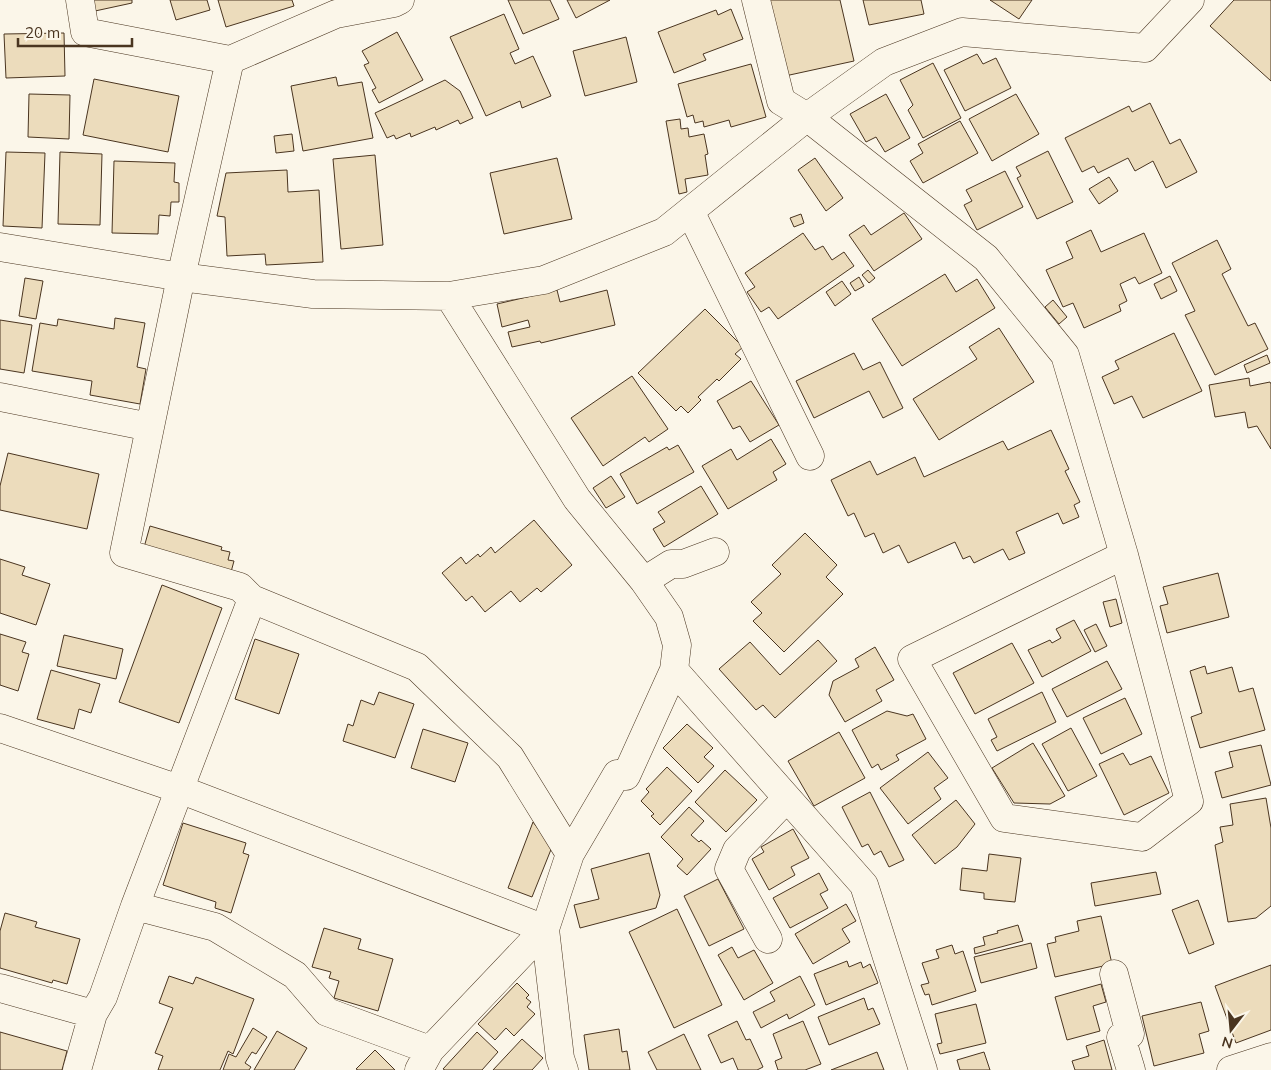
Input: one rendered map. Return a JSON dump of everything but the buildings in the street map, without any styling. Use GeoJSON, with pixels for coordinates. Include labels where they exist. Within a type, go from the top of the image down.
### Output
{"type":"FeatureCollection","features":[{"type":"Feature","properties":{"kind":"street"},"geometry":{"type":"LineString","coordinates":[[80,0],[85,32],[230,60],[332,7],[394,3],[400,0]]}},
{"type":"Feature","properties":{"kind":"street"},"geometry":{"type":"LineString","coordinates":[[756,0],[781,101],[807,117],[986,258],[1065,356],[1124,555],[1189,801],[1142,837],[1004,818],[912,659],[1124,555]]}},
{"type":"Feature","properties":{"kind":"street"},"geometry":{"type":"LineString","coordinates":[[0,248],[181,277],[313,294],[449,296],[544,280],[664,232],[807,117],[884,62],[962,32],[1145,48],[1190,0]]}},
{"type":"Feature","properties":{"kind":"street"},"geometry":{"type":"LineString","coordinates":[[230,60],[181,277],[124,552],[240,587],[252,599],[417,667],[510,757],[570,854]]}},
{"type":"Feature","properties":{"kind":"street"},"geometry":{"type":"LineString","coordinates":[[690,212],[810,456]]}},
{"type":"Feature","properties":{"kind":"street"},"geometry":{"type":"LineString","coordinates":[[135,906],[215,927],[295,975],[327,1012],[425,1060],[545,929],[570,854],[617,774],[626,776],[674,670],[677,644],[669,617],[644,581],[576,499],[449,296]]}},
{"type":"Feature","properties":{"kind":"street"},"geometry":{"type":"LineString","coordinates":[[0,397],[150,427]]}},
{"type":"Feature","properties":{"kind":"street"},"geometry":{"type":"LineString","coordinates":[[644,581],[670,564],[683,564],[715,552]]}},
{"type":"Feature","properties":{"kind":"street"},"geometry":{"type":"LineString","coordinates":[[77,1070],[92,1014],[103,997],[135,906],[252,599]]}},
{"type":"Feature","properties":{"kind":"street"},"geometry":{"type":"LineString","coordinates":[[674,670],[864,884],[923,1070]]}},
{"type":"Feature","properties":{"kind":"street"},"geometry":{"type":"LineString","coordinates":[[0,728],[179,789],[545,929]]}},
{"type":"Feature","properties":{"kind":"street"},"geometry":{"type":"LineString","coordinates":[[768,939],[729,869],[737,850],[787,798]]}},
{"type":"Feature","properties":{"kind":"street"},"geometry":{"type":"LineString","coordinates":[[545,929],[560,1058],[564,1070]]}},
{"type":"Feature","properties":{"kind":"street"},"geometry":{"type":"LineString","coordinates":[[1114,974],[1130,1034],[1121,1037],[1131,1070]]}},
{"type":"Feature","properties":{"kind":"street"},"geometry":{"type":"LineString","coordinates":[[0,988],[92,1014]]}},
{"type":"Feature","properties":{"kind":"street"},"geometry":{"type":"LineString","coordinates":[[1240,1068],[1271,1057]]}}]}
